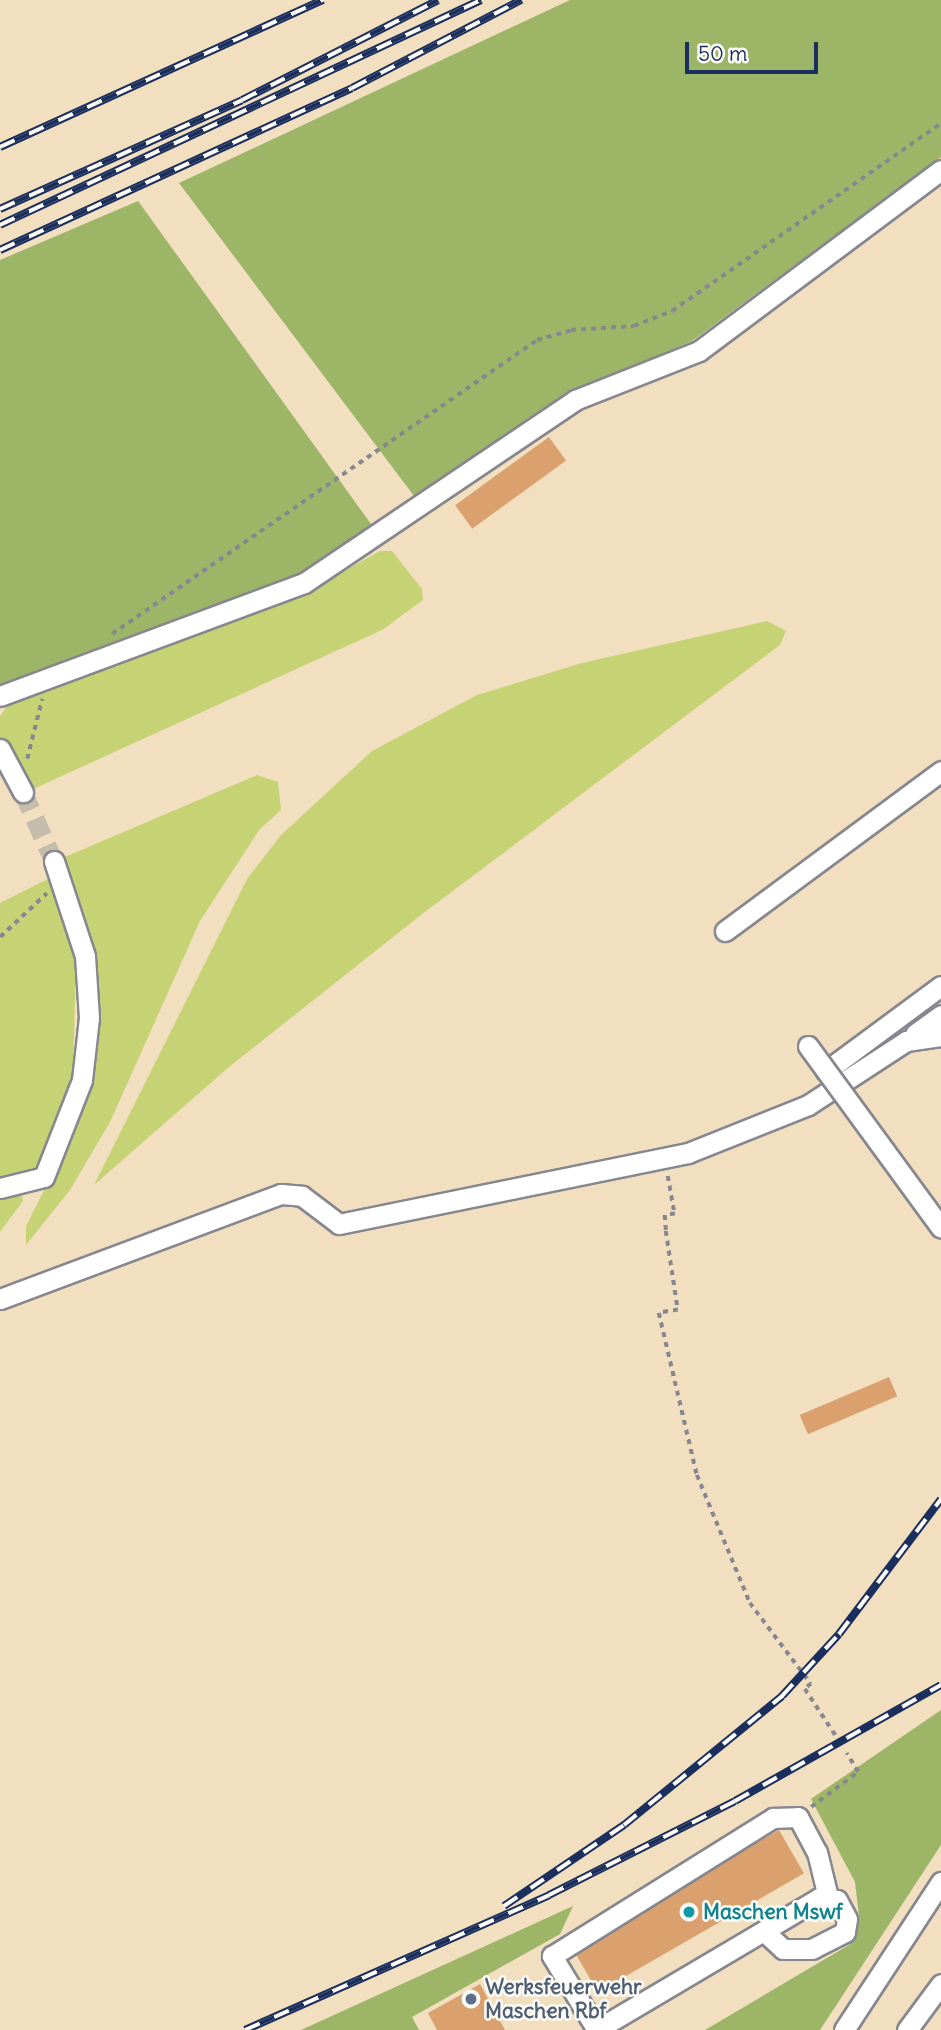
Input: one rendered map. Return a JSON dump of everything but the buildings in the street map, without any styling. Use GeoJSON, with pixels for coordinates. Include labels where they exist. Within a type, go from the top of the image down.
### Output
{"type":"FeatureCollection","features":[{"type":"Feature","properties":{"kind":"street"},"geometry":{"type":"LineString","coordinates":[[0,695],[304,583],[575,400],[699,351],[941,170]]}},
{"type":"Feature","properties":{"kind":"street"},"geometry":{"type":"LineString","coordinates":[[0,749],[22,790]]}},
{"type":"Feature","properties":{"kind":"street"},"geometry":{"type":"LineString","coordinates":[[724,931],[941,771]]}},
{"type":"Feature","properties":{"kind":"street"},"geometry":{"type":"LineString","coordinates":[[0,1188],[44,1177],[82,1080],[89,1018],[85,956],[57,868]]}},
{"type":"Feature","properties":{"kind":"street"},"geometry":{"type":"LineString","coordinates":[[826,1070],[941,985]]}},
{"type":"Feature","properties":{"kind":"street"},"geometry":{"type":"LineString","coordinates":[[0,1299],[281,1194],[302,1196],[339,1224],[665,1159],[787,1115],[906,1041],[941,1015]]}},
{"type":"Feature","properties":{"kind":"street"},"geometry":{"type":"LineString","coordinates":[[906,1041],[941,1035]]}},
{"type":"Feature","properties":{"kind":"street"},"geometry":{"type":"LineString","coordinates":[[808,1046],[941,1228]]}},
{"type":"Feature","properties":{"kind":"street"},"geometry":{"type":"LineString","coordinates":[[764,1931],[783,1949],[830,1945],[845,1932],[847,1919],[837,1900],[828,1897],[764,1931],[597,2030],[552,1956],[773,1818],[798,1817],[817,1852],[828,1897]]}},
{"type":"Feature","properties":{"kind":"street"},"geometry":{"type":"LineString","coordinates":[[844,2030],[941,1882]]}},
{"type":"Feature","properties":{"kind":"street"},"geometry":{"type":"LineString","coordinates":[[907,2030],[941,1984]]}},
{"type":"Feature","properties":{"kind":"path"},"geometry":{"type":"LineString","coordinates":[[102,640],[537,340],[571,330],[635,326],[672,311],[941,123]]}},
{"type":"Feature","properties":{"kind":"path"},"geometry":{"type":"LineString","coordinates":[[22,790],[34,718],[52,689]]}},
{"type":"Feature","properties":{"kind":"path"},"geometry":{"type":"LineString","coordinates":[[0,937],[57,868]]}},
{"type":"Feature","properties":{"kind":"path"},"geometry":{"type":"LineString","coordinates":[[665,1159],[675,1214],[665,1215],[678,1310],[659,1313],[697,1475],[750,1603],[810,1684],[805,1689],[836,1736]]}},
{"type":"Feature","properties":{"kind":"path"},"geometry":{"type":"LineString","coordinates":[[798,1817],[858,1772],[846,1753]]}},
{"type":"Feature","properties":{"kind":"green space"},"geometry":{"type":"Polygon","coordinates":[[[570,0],[941,0],[941,157],[692,341],[554,402],[417,500],[179,183],[570,0]]]}},
{"type":"Feature","properties":{"kind":"green space"},"geometry":{"type":"Polygon","coordinates":[[[138,201],[376,531],[301,575],[0,687],[0,260],[138,201]]]}},
{"type":"Feature","properties":{"kind":"green space"},"geometry":{"type":"Polygon","coordinates":[[[380,551],[392,551],[422,589],[423,600],[382,630],[31,790],[0,738],[0,716],[10,702],[296,598],[380,551]]]}},
{"type":"Feature","properties":{"kind":"green space"},"geometry":{"type":"Polygon","coordinates":[[[767,621],[786,631],[780,645],[426,911],[229,1067],[94,1185],[247,879],[281,835],[372,751],[477,695],[582,663],[767,621]]]}},
{"type":"Feature","properties":{"kind":"green space"},"geometry":{"type":"Polygon","coordinates":[[[257,775],[278,782],[281,810],[259,830],[200,921],[110,1122],[70,1190],[26,1245],[26,1226],[81,1117],[94,1057],[92,951],[65,857],[257,775]]]}},
{"type":"Feature","properties":{"kind":"green space"},"geometry":{"type":"Polygon","coordinates":[[[50,878],[76,964],[73,1073],[47,1154],[31,1172],[0,1180],[0,903],[50,878]]]}},
{"type":"Feature","properties":{"kind":"green space"},"geometry":{"type":"Polygon","coordinates":[[[21,1191],[23,1201],[0,1232],[0,1199],[21,1191]]]}},
{"type":"Feature","properties":{"kind":"green space"},"geometry":{"type":"Polygon","coordinates":[[[941,1710],[941,1845],[820,2030],[705,2030],[849,1945],[859,1916],[855,1882],[811,1799],[941,1710]]]}},
{"type":"Feature","properties":{"kind":"green space"},"geometry":{"type":"Polygon","coordinates":[[[573,1906],[560,1934],[412,2017],[419,2030],[301,2030],[573,1906]]]}},
{"type":"Feature","properties":{"kind":"tunnel"},"geometry":{"type":"LineString","coordinates":[[23,792],[54,861]]}},
{"type":"Feature","properties":{"kind":"railway"},"geometry":{"type":"LineString","coordinates":[[0,147],[323,0]]}},
{"type":"Feature","properties":{"kind":"railway"},"geometry":{"type":"LineString","coordinates":[[0,209],[242,100],[438,0]]}},
{"type":"Feature","properties":{"kind":"railway"},"geometry":{"type":"LineString","coordinates":[[0,225],[481,0]]}},
{"type":"Feature","properties":{"kind":"railway"},"geometry":{"type":"LineString","coordinates":[[0,250],[352,88],[521,0]]}},
{"type":"Feature","properties":{"kind":"railway"},"geometry":{"type":"LineString","coordinates":[[504,1906],[624,1825],[782,1696],[839,1634],[941,1499]]}},
{"type":"Feature","properties":{"kind":"railway"},"geometry":{"type":"LineString","coordinates":[[245,2030],[549,1895],[735,1801],[941,1685]]}},
{"type":"Feature","properties":{"kind":"place","name":"Maschen Mswf"},"geometry":{"type":"Point","coordinates":[689,1912]}},
{"type":"Feature","properties":{"kind":"place","name":"Werksfeuerwehr Maschen Rbf"},"geometry":{"type":"Point","coordinates":[471,1999]}}]}
